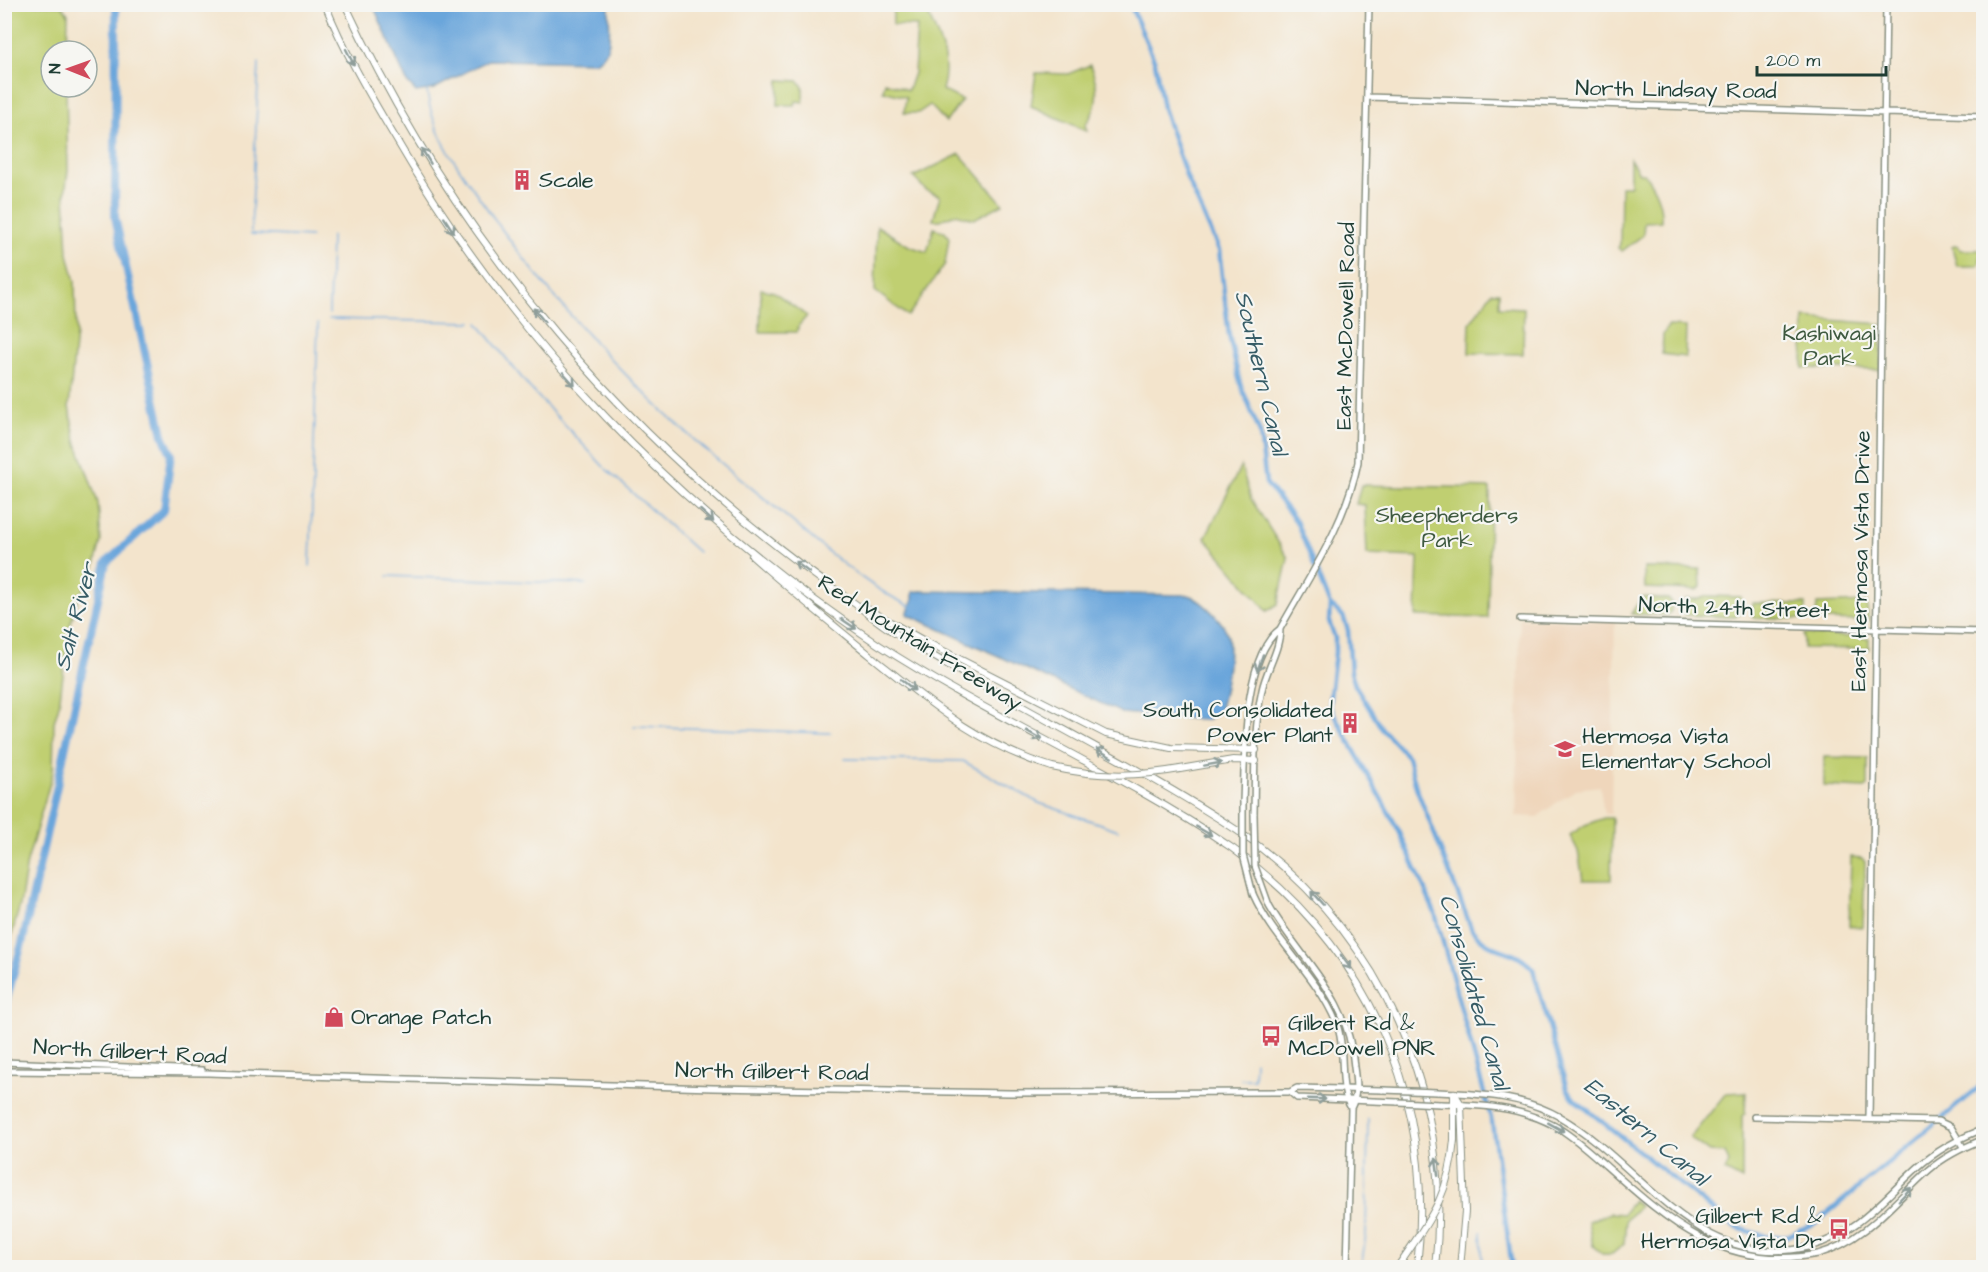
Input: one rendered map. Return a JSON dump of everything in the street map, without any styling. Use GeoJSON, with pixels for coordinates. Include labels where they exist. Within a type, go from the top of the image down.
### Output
{"type":"FeatureCollection","features":[{"type":"Feature","properties":{"kind":"highway","name":"Red Mountain Freeway"},"geometry":{"type":"LineString","coordinates":[[324,4],[375,105],[411,166],[455,234],[504,301],[549,356],[616,430],[734,540],[798,589],[914,666],[1215,837],[1268,876],[1309,916],[1355,975],[1383,1028],[1399,1071],[1410,1112],[1418,1164],[1421,1211],[1417,1268]]}},
{"type":"Feature","properties":{"kind":"highway","name":"Red Mountain Freeway"},"geometry":{"type":"LineString","coordinates":[[345,4],[364,46],[430,162],[467,220],[562,343],[627,414],[706,489],[776,548],[867,614],[924,650],[1220,819],[1270,854],[1327,909],[1360,952],[1384,993],[1401,1026],[1417,1070],[1431,1128],[1437,1172],[1439,1210],[1436,1268]]}},
{"type":"Feature","properties":{"kind":"highway"},"geometry":{"type":"LineString","coordinates":[[734,540],[793,593],[964,729],[1008,752],[1052,767],[1110,776],[1150,774],[1233,760],[1256,761]]}},
{"type":"Feature","properties":{"kind":"highway"},"geometry":{"type":"LineString","coordinates":[[850,600],[928,643],[1106,734],[1171,748],[1256,750]]}},
{"type":"Feature","properties":{"kind":"highway"},"geometry":{"type":"LineString","coordinates":[[1454,1093],[1461,1104],[1465,1211],[1460,1268]]}},
{"type":"Feature","properties":{"kind":"highway"},"geometry":{"type":"LineString","coordinates":[[1397,1268],[1431,1219],[1442,1198],[1450,1171],[1454,1140],[1454,1093]]}},
{"type":"Feature","properties":{"kind":"main road","name":"East McDowell Road"},"geometry":{"type":"LineString","coordinates":[[1351,1108],[1346,1100],[1342,1042],[1331,1011],[1314,982],[1272,927],[1253,894],[1243,855],[1245,761],[1253,685],[1271,636],[1280,629],[1311,575],[1347,504],[1360,449],[1369,4]]}},
{"type":"Feature","properties":{"kind":"main road","name":"East Hermosa Vista Drive"},"geometry":{"type":"LineString","coordinates":[[1869,1119],[1886,4]]}},
{"type":"Feature","properties":{"kind":"main road","name":"North Lindsay Road"},"geometry":{"type":"LineString","coordinates":[[1367,97],[1983,116]]}},
{"type":"Feature","properties":{"kind":"main road","name":"North 24th Street"},"geometry":{"type":"LineString","coordinates":[[1520,619],[1983,632]]}},
{"type":"Feature","properties":{"kind":"main road","name":"East McDowell Road"},"geometry":{"type":"LineString","coordinates":[[1280,629],[1280,640],[1262,690],[1256,750],[1255,866],[1269,905],[1328,986],[1342,1010],[1351,1039],[1356,1089],[1355,1100],[1351,1108],[1347,1268]]}},
{"type":"Feature","properties":{"kind":"main road","name":"North Gilbert Road"},"geometry":{"type":"LineString","coordinates":[[4,1062],[194,1069],[255,1076]]}},
{"type":"Feature","properties":{"kind":"main road","name":"North Gilbert Road"},"geometry":{"type":"LineString","coordinates":[[4,1071],[124,1071],[725,1089],[1144,1094],[1290,1092],[1297,1088],[1497,1096],[1530,1102],[1578,1129],[1691,1226],[1714,1239],[1758,1251],[1778,1252],[1809,1247],[1856,1226],[1917,1168],[1960,1138],[1983,1129]]}},
{"type":"Feature","properties":{"kind":"main road","name":"North Gilbert Road"},"geometry":{"type":"LineString","coordinates":[[1290,1092],[1297,1098],[1502,1107],[1536,1117],[1570,1136],[1664,1218],[1696,1240],[1737,1257],[1760,1260],[1802,1258],[1838,1247],[1856,1238],[1877,1222],[1929,1170],[1964,1147],[1983,1139]]}},
{"type":"Feature","properties":{"kind":"main road"},"geometry":{"type":"LineString","coordinates":[[1754,1117],[1930,1120],[1945,1123],[1960,1138],[1964,1147]]}},
{"type":"Feature","properties":{"kind":"shaded area","name":"Hermosa Vista Elementary School"},"geometry":{"type":"Polygon","coordinates":[[[1520,619],[1615,621],[1611,814],[1604,814],[1600,786],[1576,789],[1537,817],[1516,816],[1520,619]]]}},
{"type":"Feature","properties":{"kind":"green space"},"geometry":{"type":"Polygon","coordinates":[[[5,4],[62,5],[68,14],[67,39],[39,39],[39,99],[66,99],[68,170],[65,195],[68,254],[75,282],[76,333],[69,407],[76,441],[98,503],[101,541],[93,573],[78,598],[69,630],[59,705],[54,722],[53,772],[27,862],[20,905],[5,959],[5,4]]]}},
{"type":"Feature","properties":{"kind":"green space"},"geometry":{"type":"Polygon","coordinates":[[[893,5],[924,5],[938,36],[944,57],[945,79],[942,90],[962,100],[946,122],[930,105],[918,113],[904,113],[906,97],[883,91],[885,82],[908,90],[914,73],[917,26],[893,25],[893,5]]]}},
{"type":"Feature","properties":{"kind":"green space"},"geometry":{"type":"Polygon","coordinates":[[[1090,65],[1095,81],[1096,104],[1085,125],[1087,131],[1031,106],[1036,73],[1068,74],[1090,65]]]}},
{"type":"Feature","properties":{"kind":"green space"},"geometry":{"type":"Polygon","coordinates":[[[779,80],[799,81],[803,87],[803,102],[796,101],[795,105],[778,105],[779,80]]]}},
{"type":"Feature","properties":{"kind":"green space"},"geometry":{"type":"Polygon","coordinates":[[[960,154],[1003,204],[974,219],[956,214],[933,220],[940,196],[926,190],[913,177],[960,154]]]}},
{"type":"Feature","properties":{"kind":"green space"},"geometry":{"type":"Polygon","coordinates":[[[1630,159],[1639,173],[1644,173],[1654,190],[1659,201],[1661,221],[1644,222],[1643,235],[1622,251],[1618,248],[1620,244],[1621,186],[1630,186],[1630,159]]]}},
{"type":"Feature","properties":{"kind":"green space"},"geometry":{"type":"Polygon","coordinates":[[[877,226],[909,246],[927,252],[934,228],[945,232],[949,238],[945,264],[908,316],[875,291],[877,226]]]}},
{"type":"Feature","properties":{"kind":"green space"},"geometry":{"type":"Polygon","coordinates":[[[1957,245],[1961,250],[1981,250],[1978,266],[1957,266],[1952,247],[1957,245]]]}},
{"type":"Feature","properties":{"kind":"green space"},"geometry":{"type":"Polygon","coordinates":[[[761,289],[774,292],[807,316],[799,325],[797,332],[760,332],[761,289]]]}},
{"type":"Feature","properties":{"kind":"green space"},"geometry":{"type":"Polygon","coordinates":[[[1492,292],[1499,292],[1499,307],[1524,308],[1523,354],[1469,353],[1470,323],[1492,292]]]}},
{"type":"Feature","properties":{"kind":"green space","name":"Kashiwagi Park"},"geometry":{"type":"Polygon","coordinates":[[[1804,318],[1881,324],[1881,370],[1803,368],[1804,318]]]}},
{"type":"Feature","properties":{"kind":"green space"},"geometry":{"type":"Polygon","coordinates":[[[1668,326],[1686,327],[1685,357],[1662,354],[1663,335],[1668,326]]]}},
{"type":"Feature","properties":{"kind":"green space"},"geometry":{"type":"Polygon","coordinates":[[[1241,466],[1251,499],[1288,558],[1278,604],[1267,611],[1205,538],[1241,466]]]}},
{"type":"Feature","properties":{"kind":"green space","name":"Sheepherders Park"},"geometry":{"type":"Polygon","coordinates":[[[1361,485],[1490,488],[1488,618],[1416,616],[1418,557],[1367,555],[1365,505],[1356,504],[1361,485]]]}},
{"type":"Feature","properties":{"kind":"green space"},"geometry":{"type":"Polygon","coordinates":[[[1644,568],[1700,569],[1701,587],[1696,590],[1645,588],[1644,568]]]}},
{"type":"Feature","properties":{"kind":"green space"},"geometry":{"type":"Polygon","coordinates":[[[1708,596],[1741,597],[1741,613],[1735,617],[1686,615],[1682,611],[1682,602],[1686,599],[1708,596]]]}},
{"type":"Feature","properties":{"kind":"green space"},"geometry":{"type":"Polygon","coordinates":[[[1642,597],[1668,599],[1672,602],[1671,611],[1667,615],[1631,614],[1642,597]]]}},
{"type":"Feature","properties":{"kind":"green space"},"geometry":{"type":"Polygon","coordinates":[[[1867,602],[1868,621],[1819,620],[1816,616],[1817,604],[1867,602]]]}},
{"type":"Feature","properties":{"kind":"green space"},"geometry":{"type":"Polygon","coordinates":[[[1753,603],[1806,604],[1805,619],[1756,618],[1752,616],[1753,603]]]}},
{"type":"Feature","properties":{"kind":"green space"},"geometry":{"type":"Polygon","coordinates":[[[1804,634],[1869,638],[1869,649],[1804,648],[1804,634]]]}},
{"type":"Feature","properties":{"kind":"green space"},"geometry":{"type":"Polygon","coordinates":[[[1824,757],[1868,758],[1868,786],[1865,788],[1824,786],[1824,757]]]}},
{"type":"Feature","properties":{"kind":"green space"},"geometry":{"type":"Polygon","coordinates":[[[1604,818],[1612,818],[1611,880],[1583,880],[1578,851],[1570,835],[1585,825],[1604,818]]]}},
{"type":"Feature","properties":{"kind":"green space"},"geometry":{"type":"Polygon","coordinates":[[[1851,857],[1862,858],[1865,862],[1863,927],[1849,926],[1851,857]]]}},
{"type":"Feature","properties":{"kind":"green space"},"geometry":{"type":"Polygon","coordinates":[[[1746,1092],[1745,1113],[1742,1116],[1742,1180],[1725,1171],[1729,1163],[1725,1153],[1709,1152],[1690,1138],[1726,1093],[1746,1092]]]}},
{"type":"Feature","properties":{"kind":"green space"},"geometry":{"type":"Polygon","coordinates":[[[1633,1200],[1639,1206],[1626,1220],[1624,1244],[1612,1254],[1602,1254],[1593,1246],[1588,1221],[1610,1213],[1623,1214],[1633,1200]]]}},
{"type":"Feature","properties":{"kind":"water"},"geometry":{"type":"Polygon","coordinates":[[[373,5],[609,5],[608,45],[601,58],[594,62],[488,60],[434,89],[416,92],[407,82],[373,5]]]}},
{"type":"Feature","properties":{"kind":"water"},"geometry":{"type":"Polygon","coordinates":[[[913,592],[1189,595],[1212,612],[1228,636],[1227,674],[1219,711],[1207,720],[1122,713],[907,614],[913,600],[913,592]]]}},
{"type":"Feature","properties":{"kind":"waterway","name":"Salt River"},"geometry":{"type":"LineString","coordinates":[[4,1009],[24,936],[106,563],[164,510],[171,454],[163,435],[115,217],[116,4]]}},
{"type":"Feature","properties":{"kind":"waterway","name":"Consolidated Canal"},"geometry":{"type":"LineString","coordinates":[[1130,4],[1155,62],[1163,108],[1187,178],[1219,250],[1229,335],[1240,383],[1260,433],[1266,483],[1296,521],[1330,605],[1329,622],[1335,638],[1335,653],[1329,705],[1399,831],[1435,913],[1492,1122],[1512,1268]]}},
{"type":"Feature","properties":{"kind":"waterway"},"geometry":{"type":"LineString","coordinates":[[251,231],[259,63]]}},
{"type":"Feature","properties":{"kind":"waterway"},"geometry":{"type":"LineString","coordinates":[[427,91],[440,135],[463,174],[526,261],[600,348],[653,402],[731,471],[843,564],[876,587],[910,606]]}},
{"type":"Feature","properties":{"kind":"waterway"},"geometry":{"type":"LineString","coordinates":[[251,234],[311,237]]}},
{"type":"Feature","properties":{"kind":"waterway"},"geometry":{"type":"LineString","coordinates":[[329,314],[331,236]]}},
{"type":"Feature","properties":{"kind":"waterway"},"geometry":{"type":"LineString","coordinates":[[329,319],[472,322]]}},
{"type":"Feature","properties":{"kind":"waterway"},"geometry":{"type":"LineString","coordinates":[[478,323],[529,387],[604,467]]}},
{"type":"Feature","properties":{"kind":"waterway"},"geometry":{"type":"LineString","coordinates":[[310,566],[318,324]]}},
{"type":"Feature","properties":{"kind":"waterway"},"geometry":{"type":"LineString","coordinates":[[606,469],[698,552]]}},
{"type":"Feature","properties":{"kind":"waterway"},"geometry":{"type":"LineString","coordinates":[[388,576],[586,584]]}},
{"type":"Feature","properties":{"kind":"waterway","name":"Eastern Canal"},"geometry":{"type":"LineString","coordinates":[[1330,605],[1343,616],[1348,630],[1351,672],[1355,685],[1382,729],[1408,757],[1416,787],[1472,930],[1487,943],[1518,957],[1533,969],[1567,1089],[1575,1100],[1734,1227],[1768,1237],[1785,1237],[1817,1222],[1984,1083]]}},
{"type":"Feature","properties":{"kind":"waterway"},"geometry":{"type":"LineString","coordinates":[[634,726],[831,733]]}},
{"type":"Feature","properties":{"kind":"waterway"},"geometry":{"type":"LineString","coordinates":[[845,759],[963,761],[1039,803],[1118,830]]}},
{"type":"Feature","properties":{"kind":"waterway"},"geometry":{"type":"LineString","coordinates":[[1241,1079],[1254,1079],[1255,1061]]}},
{"type":"Feature","properties":{"kind":"waterway"},"geometry":{"type":"LineString","coordinates":[[1361,1268],[1366,1234],[1368,1119]]}},
{"type":"Feature","properties":{"kind":"waterway"},"geometry":{"type":"LineString","coordinates":[[1481,1232],[1483,1268]]}},
{"type":"Feature","properties":{"kind":"place","name":"Scale"},"geometry":{"type":"Point","coordinates":[522,180]}},
{"type":"Feature","properties":{"kind":"place","name":"South Consolidated Power Plant"},"geometry":{"type":"Point","coordinates":[1350,723]}},
{"type":"Feature","properties":{"kind":"place","name":"Hermosa Vista Elementary School"},"geometry":{"type":"Point","coordinates":[1565,749]}},
{"type":"Feature","properties":{"kind":"place","name":"Orange Patch"},"geometry":{"type":"Point","coordinates":[334,1017]}},
{"type":"Feature","properties":{"kind":"place","name":"Gilbert Rd & McDowell PNR"},"geometry":{"type":"Point","coordinates":[1271,1036]}},
{"type":"Feature","properties":{"kind":"place","name":"Gilbert Rd & Hermosa Vista Dr"},"geometry":{"type":"Point","coordinates":[1839,1229]}},
{"type":"Feature","properties":{"kind":"water label","name":"Southern Canal"},"geometry":{"type":"Point","coordinates":[1261,373]}}]}
